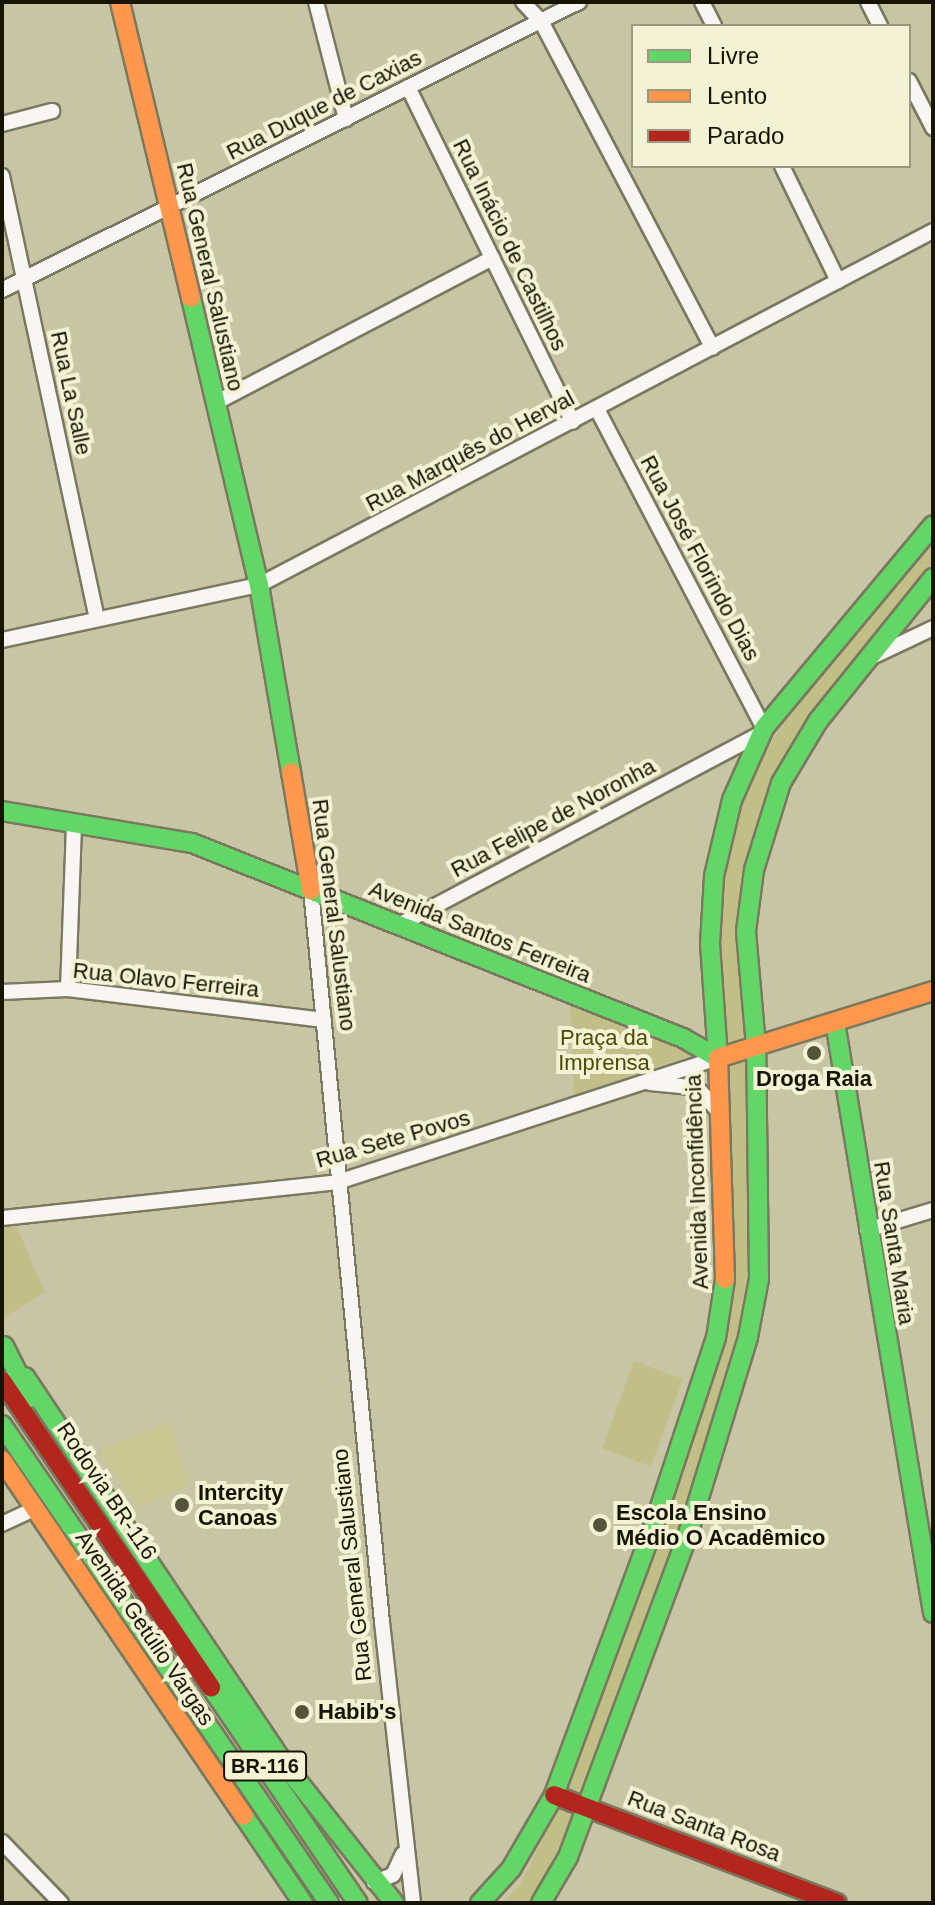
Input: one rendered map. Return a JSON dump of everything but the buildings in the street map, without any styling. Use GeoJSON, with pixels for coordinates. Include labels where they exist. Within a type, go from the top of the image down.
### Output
{"type":"FeatureCollection","features":[{"type":"Feature","properties":{"kind":"main road","name":"Rua General Salustiano"},"geometry":{"type":"LineString","coordinates":[[120,2],[259,585],[311,890]]}},
{"type":"Feature","properties":{"kind":"main road","name":"Avenida Inconfidência"},"geometry":{"type":"LineString","coordinates":[[480,1903],[511,1869],[557,1787],[653,1528],[716,1338],[727,1269],[710,944],[714,876],[732,800],[763,731],[933,525]]}},
{"type":"Feature","properties":{"kind":"main road"},"geometry":{"type":"LineString","coordinates":[[541,1903],[568,1857],[687,1537],[748,1337],[759,1279],[756,1046],[746,931],[754,870],[781,783],[818,721],[933,578]]}},
{"type":"Feature","properties":{"kind":"main road","name":"Avenida Santos Ferreira"},"geometry":{"type":"LineString","coordinates":[[2,811],[192,843],[683,1038],[718,1058]]}},
{"type":"Feature","properties":{"kind":"main road"},"geometry":{"type":"LineString","coordinates":[[718,1058],[933,991]]}},
{"type":"Feature","properties":{"kind":"main road","name":"Rua Santa Maria"},"geometry":{"type":"LineString","coordinates":[[835,1022],[867,1230],[933,1613]]}},
{"type":"Feature","properties":{"kind":"main road","name":"BR-116"},"geometry":{"type":"LineString","coordinates":[[3,1345],[73,1484]]}},
{"type":"Feature","properties":{"kind":"main road","name":"Avenida Getúlio Vargas"},"geometry":{"type":"LineString","coordinates":[[3,1345],[275,1751],[372,1880],[394,1903]]}},
{"type":"Feature","properties":{"kind":"main road","name":"Rodovia BR-116"},"geometry":{"type":"LineString","coordinates":[[2,1381],[358,1903]]}},
{"type":"Feature","properties":{"kind":"main road","name":"BR-116"},"geometry":{"type":"LineString","coordinates":[[2,1425],[329,1903]]}},
{"type":"Feature","properties":{"kind":"main road","name":"BR-116"},"geometry":{"type":"LineString","coordinates":[[2,1434],[22,1454]]}},
{"type":"Feature","properties":{"kind":"main road","name":"Avenida Getúlio Vargas"},"geometry":{"type":"LineString","coordinates":[[2,1460],[303,1903]]}},
{"type":"Feature","properties":{"kind":"main road","name":"Rua Santa Rosa"},"geometry":{"type":"LineString","coordinates":[[557,1787],[837,1903]]}},
{"type":"Feature","properties":{"kind":"main road"},"geometry":{"type":"LineString","coordinates":[[372,1880],[377,1903]]}},
{"type":"Feature","properties":{"kind":"street"},"geometry":{"type":"LineString","coordinates":[[316,2],[346,119]]}},
{"type":"Feature","properties":{"kind":"street"},"geometry":{"type":"LineString","coordinates":[[523,2],[541,21],[713,348]]}},
{"type":"Feature","properties":{"kind":"street","name":"Rua Duque de Caxias"},"geometry":{"type":"LineString","coordinates":[[2,290],[579,2]]}},
{"type":"Feature","properties":{"kind":"street"},"geometry":{"type":"LineString","coordinates":[[702,2],[713,24]]}},
{"type":"Feature","properties":{"kind":"street"},"geometry":{"type":"LineString","coordinates":[[868,2],[879,24]]}},
{"type":"Feature","properties":{"kind":"street"},"geometry":{"type":"LineString","coordinates":[[911,85],[933,128]]}},
{"type":"Feature","properties":{"kind":"street","name":"Rua Inácio de Castilhos"},"geometry":{"type":"LineString","coordinates":[[408,87],[573,422]]}},
{"type":"Feature","properties":{"kind":"street"},"geometry":{"type":"LineString","coordinates":[[2,124],[52,111]]}},
{"type":"Feature","properties":{"kind":"street"},"geometry":{"type":"LineString","coordinates":[[783,168],[838,281]]}},
{"type":"Feature","properties":{"kind":"street","name":"Rua La Salle"},"geometry":{"type":"LineString","coordinates":[[2,176],[97,619]]}},
{"type":"Feature","properties":{"kind":"street","name":"Rua Marquês do Herval"},"geometry":{"type":"LineString","coordinates":[[2,640],[259,585],[933,231]]}},
{"type":"Feature","properties":{"kind":"street"},"geometry":{"type":"LineString","coordinates":[[215,403],[492,258]]}},
{"type":"Feature","properties":{"kind":"street","name":"Rua José Florindo Dias"},"geometry":{"type":"LineString","coordinates":[[597,409],[763,731]]}},
{"type":"Feature","properties":{"kind":"street"},"geometry":{"type":"LineString","coordinates":[[871,657],[933,628]]}},
{"type":"Feature","properties":{"kind":"street","name":"Rua Felipe de Noronha"},"geometry":{"type":"LineString","coordinates":[[399,925],[763,731]]}},
{"type":"Feature","properties":{"kind":"street"},"geometry":{"type":"LineString","coordinates":[[728,749],[736,751],[747,764]]}},
{"type":"Feature","properties":{"kind":"street"},"geometry":{"type":"LineString","coordinates":[[68,989],[74,822]]}},
{"type":"Feature","properties":{"kind":"street","name":"Rua General Salustiano"},"geometry":{"type":"LineString","coordinates":[[311,890],[405,1850],[413,1903]]}},
{"type":"Feature","properties":{"kind":"street","name":"Rua Olavo Ferreira"},"geometry":{"type":"LineString","coordinates":[[2,992],[68,989],[324,1020]]}},
{"type":"Feature","properties":{"kind":"street","name":"Rua Sete Povos"},"geometry":{"type":"LineString","coordinates":[[2,1218],[338,1182],[718,1058]]}},
{"type":"Feature","properties":{"kind":"street","name":"Rua Sete Povos"},"geometry":{"type":"LineString","coordinates":[[646,1083],[691,1087],[701,1092],[719,1112]]}},
{"type":"Feature","properties":{"kind":"street"},"geometry":{"type":"LineString","coordinates":[[867,1230],[933,1210]]}},
{"type":"Feature","properties":{"kind":"street"},"geometry":{"type":"LineString","coordinates":[[2,1524],[34,1509]]}},
{"type":"Feature","properties":{"kind":"street"},"geometry":{"type":"LineString","coordinates":[[2,1842],[61,1903]]}},
{"type":"Feature","properties":{"kind":"street"},"geometry":{"type":"LineString","coordinates":[[372,1880],[393,1875],[405,1850]]}},
{"type":"Feature","properties":{"kind":"shaded area"},"geometry":{"type":"Polygon","coordinates":[[[170,1422],[188,1485],[138,1507],[98,1451],[170,1422]]]}},
{"type":"Feature","properties":{"kind":"green space"},"geometry":{"type":"Polygon","coordinates":[[[933,539],[933,570],[816,715],[748,871],[746,1023],[754,1274],[682,1532],[563,1855],[534,1903],[503,1903],[519,1886],[535,1855],[571,1770],[722,1343],[718,926],[727,854],[748,787],[774,737],[798,702],[933,539]]]}},
{"type":"Feature","properties":{"kind":"green space","name":"Praça da Imprensa"},"geometry":{"type":"Polygon","coordinates":[[[570,1004],[695,1054],[574,1095],[570,1004]]]}},
{"type":"Feature","properties":{"kind":"green space"},"geometry":{"type":"Polygon","coordinates":[[[14,1221],[45,1292],[2,1319],[2,1222],[14,1221]]]}},
{"type":"Feature","properties":{"kind":"green space"},"geometry":{"type":"Polygon","coordinates":[[[634,1361],[683,1379],[651,1466],[602,1448],[634,1361]]]}},
{"type":"Feature","properties":{"kind":"traffic: fast"},"geometry":{"type":"LineString","coordinates":[[191,298],[259,585],[291,772]]}},
{"type":"Feature","properties":{"kind":"traffic: fast"},"geometry":{"type":"LineString","coordinates":[[718,1058],[710,944],[714,876],[732,800],[764,728],[933,525]]}},
{"type":"Feature","properties":{"kind":"traffic: fast"},"geometry":{"type":"LineString","coordinates":[[756,1046],[746,931],[754,870],[781,783],[818,721],[933,578]]}},
{"type":"Feature","properties":{"kind":"traffic: fast"},"geometry":{"type":"LineString","coordinates":[[2,811],[192,843],[683,1038],[718,1058]]}},
{"type":"Feature","properties":{"kind":"traffic: fast"},"geometry":{"type":"LineString","coordinates":[[835,1022],[933,1613]]}},
{"type":"Feature","properties":{"kind":"traffic: fast"},"geometry":{"type":"LineString","coordinates":[[541,1903],[568,1857],[687,1537],[748,1337],[759,1279],[756,1046]]}},
{"type":"Feature","properties":{"kind":"traffic: fast"},"geometry":{"type":"LineString","coordinates":[[480,1903],[511,1869],[554,1795],[653,1528],[716,1338],[725,1279]]}},
{"type":"Feature","properties":{"kind":"traffic: fast"},"geometry":{"type":"LineString","coordinates":[[4,1346],[30,1398]]}},
{"type":"Feature","properties":{"kind":"traffic: fast"},"geometry":{"type":"LineString","coordinates":[[25,1377],[284,1764],[394,1903]]}},
{"type":"Feature","properties":{"kind":"traffic: fast"},"geometry":{"type":"LineString","coordinates":[[2,1425],[329,1903]]}},
{"type":"Feature","properties":{"kind":"traffic: fast"},"geometry":{"type":"LineString","coordinates":[[211,1687],[358,1903]]}},
{"type":"Feature","properties":{"kind":"traffic: fast"},"geometry":{"type":"LineString","coordinates":[[244,1816],[303,1903]]}},
{"type":"Feature","properties":{"kind":"traffic: slow"},"geometry":{"type":"LineString","coordinates":[[120,2],[191,298]]}},
{"type":"Feature","properties":{"kind":"traffic: slow"},"geometry":{"type":"LineString","coordinates":[[291,772],[311,890]]}},
{"type":"Feature","properties":{"kind":"traffic: slow"},"geometry":{"type":"LineString","coordinates":[[725,1279],[718,1058],[933,991]]}},
{"type":"Feature","properties":{"kind":"traffic: slow"},"geometry":{"type":"LineString","coordinates":[[2,1460],[244,1816]]}},
{"type":"Feature","properties":{"kind":"traffic: jam"},"geometry":{"type":"LineString","coordinates":[[2,1381],[211,1687]]}},
{"type":"Feature","properties":{"kind":"traffic: jam"},"geometry":{"type":"LineString","coordinates":[[554,1795],[837,1903]]}},
{"type":"Feature","properties":{"kind":"place","name":"Droga Raia"},"geometry":{"type":"Point","coordinates":[814,1053]}},
{"type":"Feature","properties":{"kind":"place","name":"Intercity Canoas"},"geometry":{"type":"Point","coordinates":[182,1505]}},
{"type":"Feature","properties":{"kind":"place","name":"Escola Ensino Médio O Acadêmico"},"geometry":{"type":"Point","coordinates":[600,1525]}},
{"type":"Feature","properties":{"kind":"place","name":"Habib's"},"geometry":{"type":"Point","coordinates":[302,1712]}}]}
